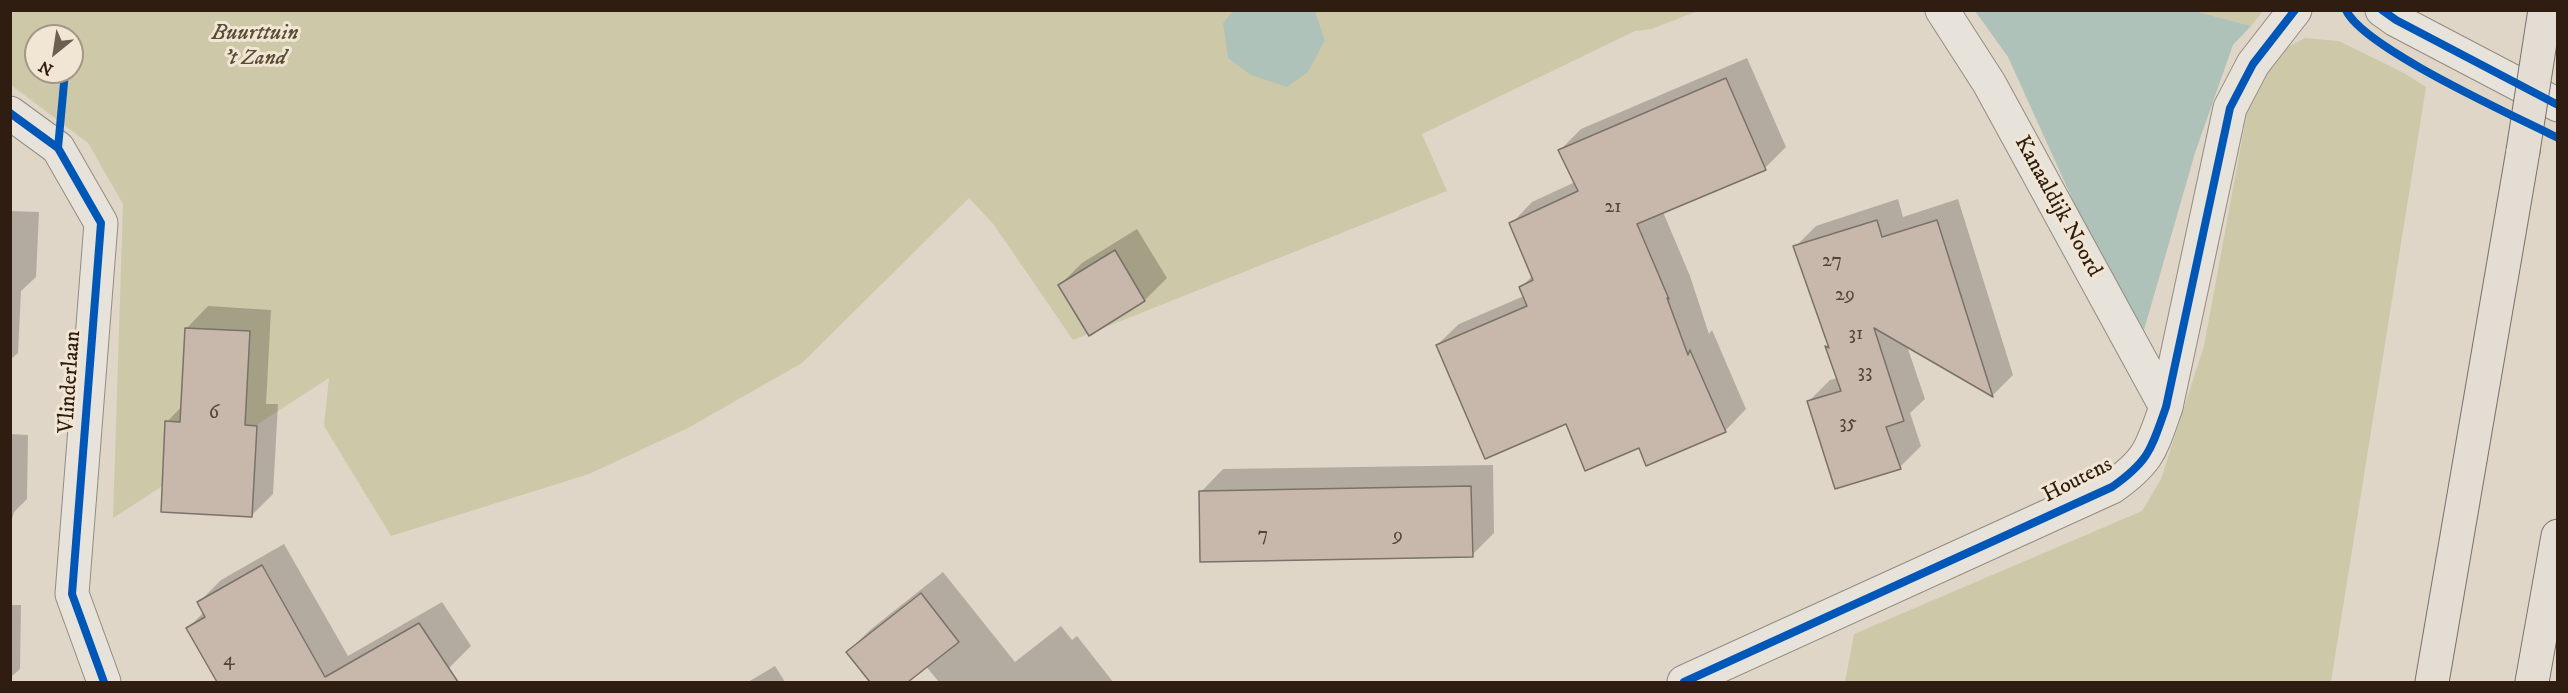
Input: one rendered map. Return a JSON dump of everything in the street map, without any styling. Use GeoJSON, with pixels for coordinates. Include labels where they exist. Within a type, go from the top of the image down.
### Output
{"type":"FeatureCollection","features":[{"type":"Feature","properties":{"kind":"highway"},"geometry":{"type":"LineString","coordinates":[[2432,682],[2545,10]]}},
{"type":"Feature","properties":{"kind":"highway"},"geometry":{"type":"LineString","coordinates":[[2532,682],[2558,536]]}},
{"type":"Feature","properties":{"kind":"street","name":"Kanaaldijk Noord"},"geometry":{"type":"LineString","coordinates":[[1942,10],[1989,83],[2166,406]]}},
{"type":"Feature","properties":{"kind":"street","name":"Houtens"},"geometry":{"type":"LineString","coordinates":[[1684,682],[2112,487],[2143,462],[2166,406],[2230,108],[2253,64],[2295,10]]}},
{"type":"Feature","properties":{"kind":"street"},"geometry":{"type":"LineString","coordinates":[[2382,10],[2396,20],[2558,105]]}},
{"type":"Feature","properties":{"kind":"street","name":"Vlinderlaan"},"geometry":{"type":"LineString","coordinates":[[10,113],[58,148],[101,223],[72,594],[104,682]]}},
{"type":"Feature","properties":{"kind":"green space","name":"Buurttuin 't Zand"},"geometry":{"type":"Polygon","coordinates":[[[10,11],[1234,11],[1223,23],[1325,40],[1315,11],[1698,11],[1651,29],[1635,31],[1422,134],[1447,191],[1073,340],[994,225],[969,198],[802,363],[688,428],[589,474],[391,536],[324,426],[329,378],[113,518],[123,204],[88,143],[11,85],[10,11]]]}},
{"type":"Feature","properties":{"kind":"green space"},"geometry":{"type":"Polygon","coordinates":[[[2195,11],[2263,11],[2251,26],[2195,11]]]}},
{"type":"Feature","properties":{"kind":"green space"},"geometry":{"type":"Polygon","coordinates":[[[2305,38],[2339,41],[2404,73],[2426,87],[2331,682],[1845,682],[1854,634],[2142,511],[2161,479],[2204,346],[2248,107],[2274,54],[2305,38]]]}},
{"type":"Feature","properties":{"kind":"shaded area"},"geometry":{"type":"Polygon","coordinates":[[[1234,10],[1315,11],[1325,40],[1308,72],[1287,87],[1251,75],[1228,58],[1223,23],[1234,10]]]}},
{"type":"Feature","properties":{"kind":"shaded area"},"geometry":{"type":"Polygon","coordinates":[[[1975,11],[2195,11],[2251,26],[2233,45],[2195,153],[2144,330],[2100,260],[2008,57],[1975,11]]]}},
{"type":"Feature","properties":{"kind":"pier"},"geometry":{"type":"Polygon","coordinates":[[[2454,10],[2558,11],[2558,70],[2465,22],[2454,10]]]}},
{"type":"Feature","properties":{"kind":"building"},"geometry":{"type":"Polygon","coordinates":[[[1726,78],[1766,170],[1637,224],[1669,299],[1667,298],[1688,355],[1690,350],[1726,432],[1646,466],[1639,448],[1585,471],[1566,424],[1485,459],[1436,345],[1527,306],[1519,287],[1533,280],[1509,223],[1578,191],[1558,150],[1726,78]]]}},
{"type":"Feature","properties":{"kind":"building"},"geometry":{"type":"Polygon","coordinates":[[[1877,220],[1882,237],[1937,220],[1993,397],[1874,328],[1904,421],[1886,427],[1901,469],[1835,489],[1807,401],[1841,391],[1825,346],[1829,348],[1793,246],[1877,220]]]}},
{"type":"Feature","properties":{"kind":"building"},"geometry":{"type":"Polygon","coordinates":[[[1115,250],[1145,301],[1089,336],[1058,285],[1115,250]]]}},
{"type":"Feature","properties":{"kind":"building"},"geometry":{"type":"Polygon","coordinates":[[[185,328],[250,331],[245,425],[257,426],[252,517],[161,512],[165,421],[180,422],[185,328]]]}},
{"type":"Feature","properties":{"kind":"building"},"geometry":{"type":"Polygon","coordinates":[[[1471,486],[1473,557],[1200,562],[1199,491],[1471,486]]]}},
{"type":"Feature","properties":{"kind":"building"},"geometry":{"type":"Polygon","coordinates":[[[262,565],[325,677],[419,623],[458,682],[217,682],[186,628],[205,617],[197,602],[262,565]]]}},
{"type":"Feature","properties":{"kind":"building"},"geometry":{"type":"Polygon","coordinates":[[[921,593],[959,642],[908,682],[870,682],[846,652],[921,593]]]}},
{"type":"Feature","properties":{"kind":"cycle path"},"geometry":{"type":"LineString","coordinates":[[1684,682],[2112,487],[2142,461],[2148,453],[2166,407],[2230,108],[2253,64],[2295,10]]}},
{"type":"Feature","properties":{"kind":"cycle path"},"geometry":{"type":"LineString","coordinates":[[2346,10],[2358,26],[2409,61],[2558,138]]}},
{"type":"Feature","properties":{"kind":"cycle path"},"geometry":{"type":"LineString","coordinates":[[2382,10],[2396,20],[2558,105]]}},
{"type":"Feature","properties":{"kind":"cycle path"},"geometry":{"type":"LineString","coordinates":[[58,148],[64,84]]}},
{"type":"Feature","properties":{"kind":"cycle path"},"geometry":{"type":"LineString","coordinates":[[10,113],[58,148],[101,223],[72,594],[104,682]]}}]}
